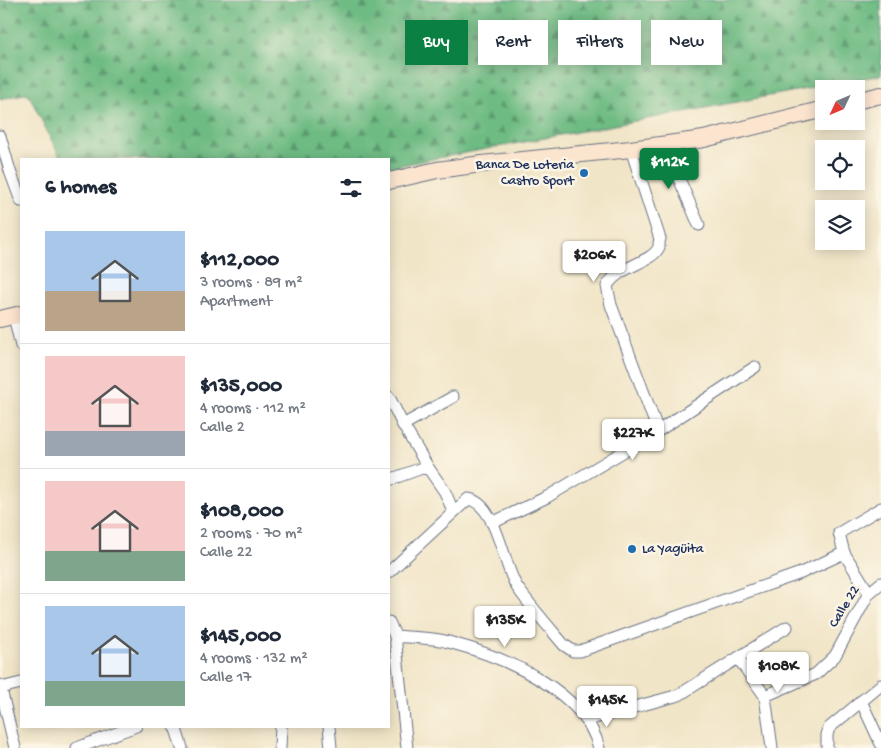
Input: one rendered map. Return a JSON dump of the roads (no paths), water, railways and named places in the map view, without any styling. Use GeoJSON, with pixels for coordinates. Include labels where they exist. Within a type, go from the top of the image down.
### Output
{"type":"FeatureCollection","features":[{"type":"Feature","properties":{"kind":"main road"},"geometry":{"type":"LineString","coordinates":[[865,99],[881,95]]}},
{"type":"Feature","properties":{"kind":"main road"},"geometry":{"type":"LineString","coordinates":[[390,181],[437,170],[482,164],[631,149],[704,139],[815,111]]}},
{"type":"Feature","properties":{"kind":"street"},"geometry":{"type":"LineString","coordinates":[[0,136],[20,198]]}},
{"type":"Feature","properties":{"kind":"street"},"geometry":{"type":"LineString","coordinates":[[664,144],[699,225]]}},
{"type":"Feature","properties":{"kind":"street"},"geometry":{"type":"LineString","coordinates":[[631,149],[660,238],[659,247],[652,255],[611,278],[607,286],[611,305],[658,431]]}},
{"type":"Feature","properties":{"kind":"street"},"geometry":{"type":"LineString","coordinates":[[12,316],[20,343]]}},
{"type":"Feature","properties":{"kind":"street"},"geometry":{"type":"LineString","coordinates":[[492,522],[547,497],[658,431],[755,367]]}},
{"type":"Feature","properties":{"kind":"street"},"geometry":{"type":"LineString","coordinates":[[403,425],[453,397]]}},
{"type":"Feature","properties":{"kind":"street"},"geometry":{"type":"LineString","coordinates":[[390,399],[429,469],[445,492],[453,511]]}},
{"type":"Feature","properties":{"kind":"street"},"geometry":{"type":"LineString","coordinates":[[390,480],[422,468],[429,469]]}},
{"type":"Feature","properties":{"kind":"street"},"geometry":{"type":"LineString","coordinates":[[390,571],[453,511],[468,499],[474,500],[480,504],[492,522],[516,586],[564,645],[573,651],[586,649],[800,573],[844,553]]}},
{"type":"Feature","properties":{"kind":"street"},"geometry":{"type":"LineString","coordinates":[[869,593],[844,553],[839,533],[881,508]]}},
{"type":"Feature","properties":{"kind":"street","name":"Calle 22"},"geometry":{"type":"LineString","coordinates":[[765,696],[816,674],[835,656],[869,593],[881,583]]}},
{"type":"Feature","properties":{"kind":"street"},"geometry":{"type":"LineString","coordinates":[[390,624],[395,636],[407,748]]}},
{"type":"Feature","properties":{"kind":"street"},"geometry":{"type":"LineString","coordinates":[[587,720],[679,695],[787,627]]}},
{"type":"Feature","properties":{"kind":"street"},"geometry":{"type":"LineString","coordinates":[[395,636],[451,642],[532,674],[572,703],[593,729],[599,748]]}},
{"type":"Feature","properties":{"kind":"street"},"geometry":{"type":"LineString","coordinates":[[738,658],[765,696],[772,748]]}},
{"type":"Feature","properties":{"kind":"street"},"geometry":{"type":"LineString","coordinates":[[15,748],[0,686],[20,683]]}},
{"type":"Feature","properties":{"kind":"street"},"geometry":{"type":"LineString","coordinates":[[827,748],[829,728],[881,685]]}},
{"type":"Feature","properties":{"kind":"street"},"geometry":{"type":"LineString","coordinates":[[862,701],[881,744]]}},
{"type":"Feature","properties":{"kind":"street"},"geometry":{"type":"LineString","coordinates":[[77,748],[94,745],[104,732],[125,728]]}},
{"type":"Feature","properties":{"kind":"street"},"geometry":{"type":"LineString","coordinates":[[176,728],[182,748]]}},
{"type":"Feature","properties":{"kind":"street"},"geometry":{"type":"LineString","coordinates":[[280,748],[281,728]]}},
{"type":"Feature","properties":{"kind":"street"},"geometry":{"type":"LineString","coordinates":[[329,728],[331,748]]}},
{"type":"Feature","properties":{"kind":"place","name":"Banca De Loteria Castro Sport"},"geometry":{"type":"Point","coordinates":[584,173]}},
{"type":"Feature","properties":{"kind":"place","name":"La Yagüita"},"geometry":{"type":"Point","coordinates":[632,549]}}]}
